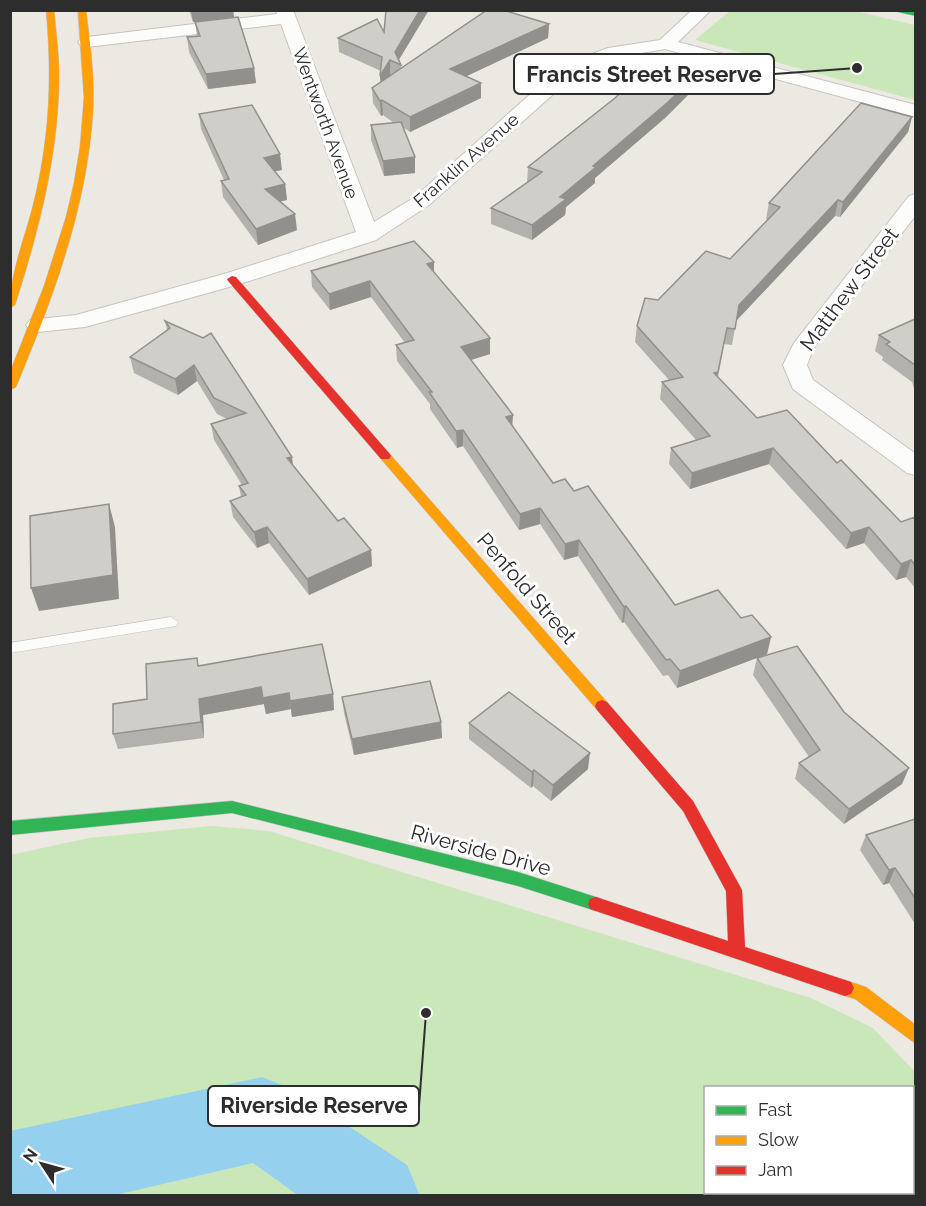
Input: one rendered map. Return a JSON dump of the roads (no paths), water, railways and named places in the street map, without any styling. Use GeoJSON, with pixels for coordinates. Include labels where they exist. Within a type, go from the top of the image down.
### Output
{"type":"FeatureCollection","features":[{"type":"Feature","properties":{"kind":"main road"},"geometry":{"type":"LineString","coordinates":[[10,305],[38,208],[50,136],[55,74],[50,10]]}},
{"type":"Feature","properties":{"kind":"main road"},"geometry":{"type":"LineString","coordinates":[[10,387],[38,325],[65,247],[83,171],[88,108],[87,42],[82,10]]}},
{"type":"Feature","properties":{"kind":"main road"},"geometry":{"type":"LineString","coordinates":[[901,10],[915,14]]}},
{"type":"Feature","properties":{"kind":"main road","name":"Penfold Street"},"geometry":{"type":"LineString","coordinates":[[232,279],[688,806],[734,890],[737,950]]}},
{"type":"Feature","properties":{"kind":"main road","name":"Riverside Drive"},"geometry":{"type":"LineString","coordinates":[[10,828],[232,807],[518,879],[737,950],[860,993],[915,1036]]}},
{"type":"Feature","properties":{"kind":"street"},"geometry":{"type":"LineString","coordinates":[[665,44],[703,10]]}},
{"type":"Feature","properties":{"kind":"street"},"geometry":{"type":"LineString","coordinates":[[87,42],[286,14]]}},
{"type":"Feature","properties":{"kind":"street","name":"Wentworth Avenue"},"geometry":{"type":"LineString","coordinates":[[286,14],[368,235]]}},
{"type":"Feature","properties":{"kind":"street"},"geometry":{"type":"LineString","coordinates":[[665,44],[915,111]]}},
{"type":"Feature","properties":{"kind":"street","name":"Franklin Avenue"},"geometry":{"type":"LineString","coordinates":[[38,325],[77,322],[232,279],[368,235],[422,201],[560,78],[590,61],[614,52],[665,44]]}},
{"type":"Feature","properties":{"kind":"street","name":"Matthew Street"},"geometry":{"type":"LineString","coordinates":[[915,200],[802,348],[795,365],[802,384],[915,467]]}},
{"type":"Feature","properties":{"kind":"lane"},"geometry":{"type":"LineString","coordinates":[[10,648],[171,622]]}},
{"type":"Feature","properties":{"kind":"waterway"},"geometry":{"type":"LineString","coordinates":[[10,1175],[262,1119],[376,1196]]}},
{"type":"Feature","properties":{"kind":"place","name":"Francis Street Reserve"},"geometry":{"type":"Point","coordinates":[857,68]}},
{"type":"Feature","properties":{"kind":"place","name":"Riverside Reserve"},"geometry":{"type":"Point","coordinates":[426,1013]}}]}
